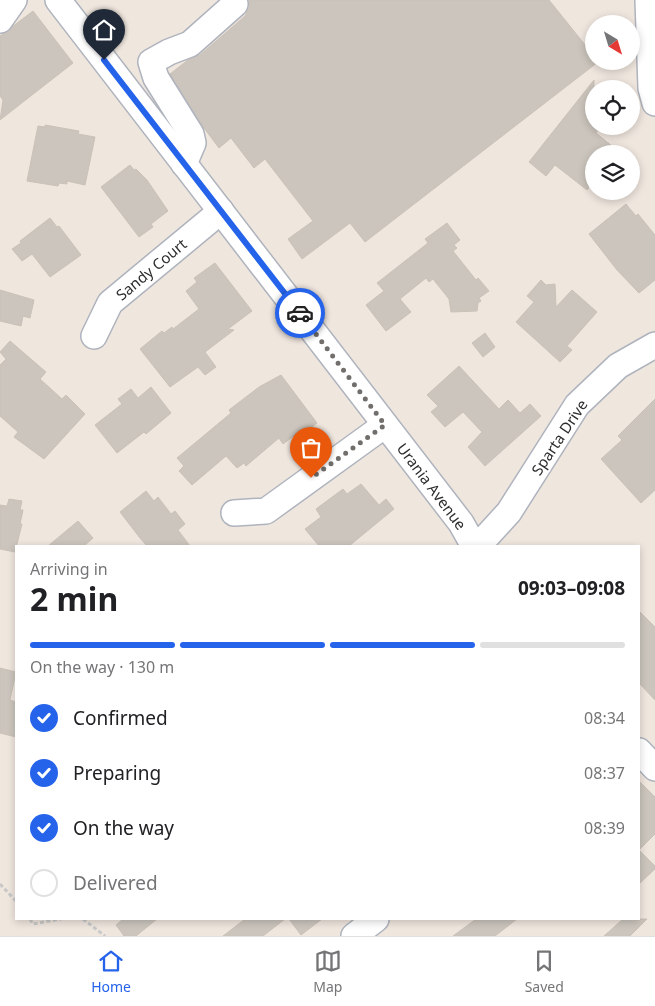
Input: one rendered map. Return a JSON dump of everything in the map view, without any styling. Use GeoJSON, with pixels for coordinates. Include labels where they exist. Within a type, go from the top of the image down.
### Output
{"type":"FeatureCollection","features":[{"type":"Feature","properties":{"kind":"street"},"geometry":{"type":"LineString","coordinates":[[0,20],[14,0]]}},
{"type":"Feature","properties":{"kind":"street","name":"Urania Avenue"},"geometry":{"type":"LineString","coordinates":[[58,0],[461,523],[473,545]]}},
{"type":"Feature","properties":{"kind":"street"},"geometry":{"type":"LineString","coordinates":[[648,0],[651,88],[655,103]]}},
{"type":"Feature","properties":{"kind":"street"},"geometry":{"type":"LineString","coordinates":[[184,164],[193,143],[191,134],[156,78],[151,62],[169,52],[190,44],[234,4]]}},
{"type":"Feature","properties":{"kind":"street","name":"Sandy Court"},"geometry":{"type":"LineString","coordinates":[[94,336],[110,303],[221,211]]}},
{"type":"Feature","properties":{"kind":"street","name":"Sparta Drive"},"geometry":{"type":"LineString","coordinates":[[479,545],[509,512],[577,405],[618,366],[655,345]]}},
{"type":"Feature","properties":{"kind":"street"},"geometry":{"type":"LineString","coordinates":[[234,512],[266,511],[385,425]]}},
{"type":"Feature","properties":{"kind":"street"},"geometry":{"type":"LineString","coordinates":[[640,752],[655,768]]}},
{"type":"Feature","properties":{"kind":"street"},"geometry":{"type":"LineString","coordinates":[[354,936],[375,920]]}},
{"type":"Feature","properties":{"kind":"path"},"geometry":{"type":"LineString","coordinates":[[0,884],[15,900]]}},
{"type":"Feature","properties":{"kind":"path"},"geometry":{"type":"LineString","coordinates":[[31,920],[33,924],[55,920]]}},
{"type":"Feature","properties":{"kind":"path"},"geometry":{"type":"LineString","coordinates":[[84,920],[105,936]]}},
{"type":"Feature","properties":{"kind":"building"},"geometry":{"type":"Polygon","coordinates":[[[249,0],[549,0],[585,45],[585,70],[588,70],[365,242],[350,223],[302,259],[288,239],[313,221],[265,159],[254,168],[231,138],[219,148],[170,74],[188,60],[200,55],[245,16],[249,8],[249,0]]]}},
{"type":"Feature","properties":{"kind":"building"},"geometry":{"type":"Polygon","coordinates":[[[33,11],[73,63],[0,120],[3,100],[0,96],[0,36],[33,11]]]}},
{"type":"Feature","properties":{"kind":"building"},"geometry":{"type":"Polygon","coordinates":[[[585,91],[585,135],[598,135],[611,145],[585,145],[585,188],[555,165],[546,176],[529,162],[585,91]]]}},
{"type":"Feature","properties":{"kind":"building"},"geometry":{"type":"Polygon","coordinates":[[[45,125],[79,131],[78,134],[95,137],[85,185],[67,181],[67,184],[59,183],[58,186],[27,181],[38,126],[45,127],[45,125]]]}},
{"type":"Feature","properties":{"kind":"building"},"geometry":{"type":"Polygon","coordinates":[[[130,165],[147,180],[168,211],[151,224],[153,227],[139,237],[101,187],[130,165]]]}},
{"type":"Feature","properties":{"kind":"building"},"geometry":{"type":"Polygon","coordinates":[[[626,204],[636,216],[638,214],[655,235],[655,280],[639,293],[617,270],[589,234],[626,204]]]}},
{"type":"Feature","properties":{"kind":"building"},"geometry":{"type":"Polygon","coordinates":[[[50,218],[57,227],[59,226],[81,255],[50,277],[32,254],[22,261],[12,249],[50,218]]]}},
{"type":"Feature","properties":{"kind":"building"},"geometry":{"type":"Polygon","coordinates":[[[447,223],[460,240],[454,245],[457,248],[453,251],[476,280],[478,278],[489,291],[479,298],[481,301],[478,303],[477,311],[451,312],[449,299],[433,279],[429,282],[426,278],[400,299],[411,312],[386,331],[366,305],[384,291],[377,283],[428,243],[425,239],[447,223]]]}},
{"type":"Feature","properties":{"kind":"building"},"geometry":{"type":"Polygon","coordinates":[[[215,263],[252,311],[228,329],[234,330],[205,352],[216,367],[205,375],[198,367],[170,387],[140,349],[162,331],[164,333],[172,327],[173,329],[199,309],[186,291],[197,282],[194,278],[215,263]]]}},
{"type":"Feature","properties":{"kind":"building"},"geometry":{"type":"Polygon","coordinates":[[[541,280],[546,285],[555,284],[556,307],[572,290],[597,312],[567,346],[572,350],[560,362],[516,322],[534,302],[527,296],[541,280]]]}},
{"type":"Feature","properties":{"kind":"building"},"geometry":{"type":"Polygon","coordinates":[[[0,290],[34,300],[30,318],[23,316],[21,326],[0,321],[0,290]]]}},
{"type":"Feature","properties":{"kind":"building"},"geometry":{"type":"Polygon","coordinates":[[[485,333],[495,347],[483,357],[472,343],[485,333]]]}},
{"type":"Feature","properties":{"kind":"building"},"geometry":{"type":"Polygon","coordinates":[[[10,341],[46,372],[40,379],[62,399],[66,395],[85,414],[44,459],[14,437],[18,432],[0,416],[0,365],[6,359],[0,352],[10,341]]]}},
{"type":"Feature","properties":{"kind":"building"},"geometry":{"type":"Polygon","coordinates":[[[459,366],[499,409],[508,400],[520,413],[530,404],[541,416],[485,466],[468,447],[482,432],[463,412],[445,427],[431,412],[438,406],[427,395],[459,366]]]}},
{"type":"Feature","properties":{"kind":"building"},"geometry":{"type":"Polygon","coordinates":[[[281,375],[317,423],[297,438],[295,435],[283,444],[279,438],[246,466],[244,463],[237,468],[226,456],[192,485],[179,471],[184,466],[177,458],[231,413],[229,410],[259,387],[281,375]]]}},
{"type":"Feature","properties":{"kind":"building"},"geometry":{"type":"Polygon","coordinates":[[[151,387],[171,413],[146,434],[144,432],[117,453],[95,425],[122,404],[118,399],[131,389],[138,398],[151,387]]]}},
{"type":"Feature","properties":{"kind":"building"},"geometry":{"type":"Polygon","coordinates":[[[655,399],[655,490],[641,503],[601,459],[622,440],[618,436],[655,399]]]}},
{"type":"Feature","properties":{"kind":"building"},"geometry":{"type":"Polygon","coordinates":[[[361,484],[379,505],[386,499],[394,509],[350,545],[318,545],[305,529],[321,517],[316,509],[343,489],[347,494],[361,484]]]}},
{"type":"Feature","properties":{"kind":"building"},"geometry":{"type":"Polygon","coordinates":[[[146,491],[154,501],[158,497],[171,514],[175,511],[185,524],[178,530],[189,545],[146,545],[120,512],[146,491]]]}},
{"type":"Feature","properties":{"kind":"building"},"geometry":{"type":"Polygon","coordinates":[[[9,499],[22,501],[20,510],[23,510],[20,524],[22,524],[17,545],[15,545],[15,552],[0,549],[0,505],[7,506],[9,499]]]}},
{"type":"Feature","properties":{"kind":"building"},"geometry":{"type":"Polygon","coordinates":[[[78,521],[93,538],[85,545],[49,545],[78,521]]]}},
{"type":"Feature","properties":{"kind":"building"},"geometry":{"type":"Polygon","coordinates":[[[640,612],[655,627],[655,700],[640,684],[640,612]]]}},
{"type":"Feature","properties":{"kind":"building"},"geometry":{"type":"Polygon","coordinates":[[[0,668],[15,672],[10,700],[15,702],[15,737],[0,733],[0,668]]]}},
{"type":"Feature","properties":{"kind":"building"},"geometry":{"type":"Polygon","coordinates":[[[640,782],[655,797],[655,834],[640,849],[640,782]]]}},
{"type":"Feature","properties":{"kind":"building"},"geometry":{"type":"Polygon","coordinates":[[[640,851],[655,866],[655,869],[640,883],[640,851]]]}},
{"type":"Feature","properties":{"kind":"building"},"geometry":{"type":"Polygon","coordinates":[[[647,919],[630,936],[604,936],[622,920],[647,919]]]}},
{"type":"Feature","properties":{"kind":"building"},"geometry":{"type":"Polygon","coordinates":[[[122,920],[156,920],[136,936],[124,936],[116,925],[122,920]]]}},
{"type":"Feature","properties":{"kind":"building"},"geometry":{"type":"Polygon","coordinates":[[[244,920],[284,920],[263,936],[223,936],[244,920]]]}},
{"type":"Feature","properties":{"kind":"building"},"geometry":{"type":"Polygon","coordinates":[[[290,920],[321,920],[301,935],[290,920]]]}},
{"type":"Feature","properties":{"kind":"building"},"geometry":{"type":"Polygon","coordinates":[[[475,920],[516,920],[495,936],[453,936],[475,920]]]}},
{"type":"Feature","properties":{"kind":"way so far"},"geometry":{"type":"LineString","coordinates":[[300,313],[385,425],[311,478]]}},
{"type":"Feature","properties":{"kind":"route"},"geometry":{"type":"LineString","coordinates":[[104,60],[300,313]]}}]}
